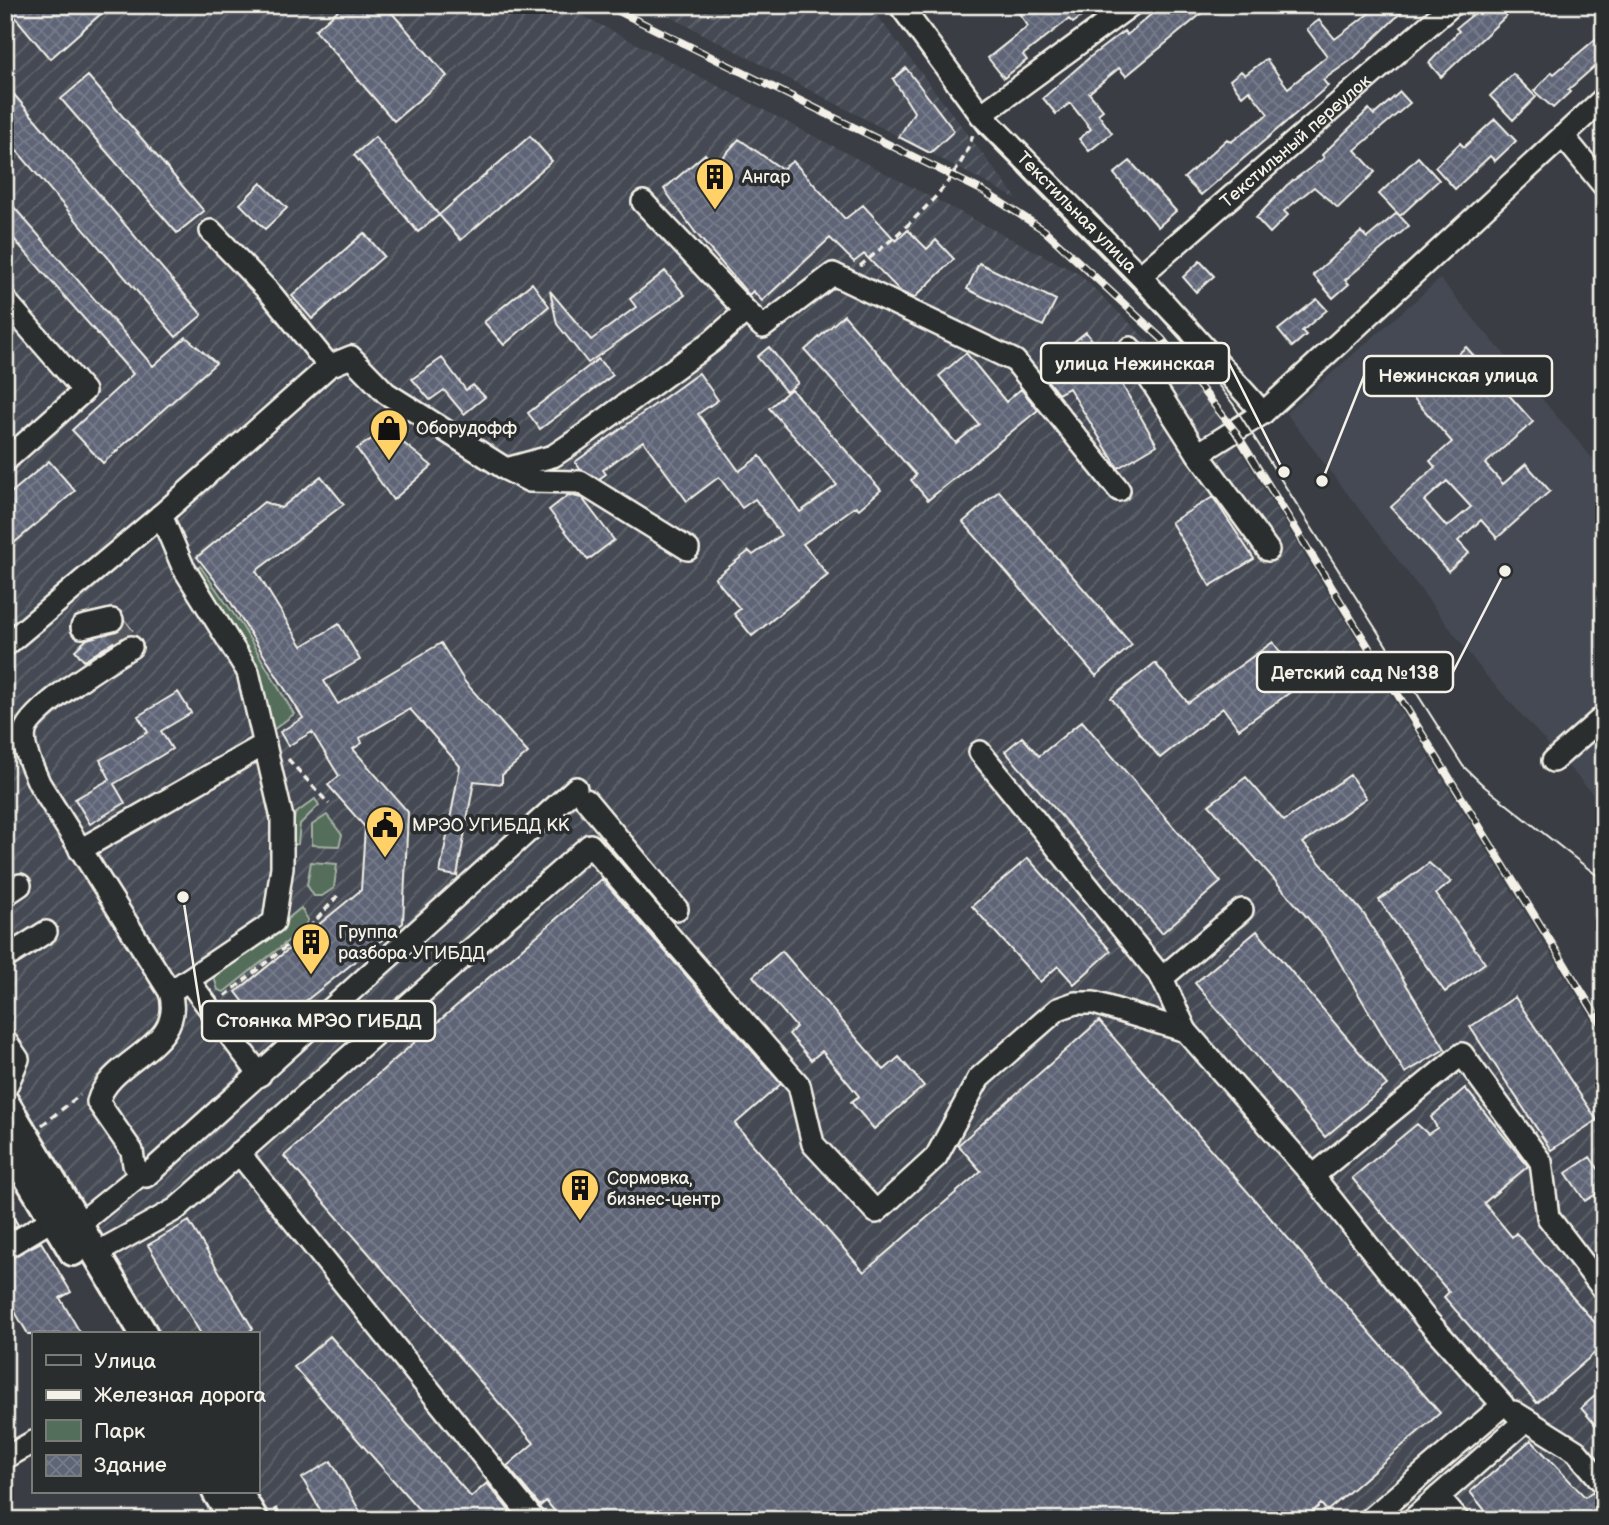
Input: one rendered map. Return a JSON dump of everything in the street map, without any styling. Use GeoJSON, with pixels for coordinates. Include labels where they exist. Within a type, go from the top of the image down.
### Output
{"type":"FeatureCollection","features":[{"type":"Feature","properties":{"kind":"main road"},"geometry":{"type":"LineString","coordinates":[[5,1102],[122,1332]]}},
{"type":"Feature","properties":{"kind":"main road"},"geometry":{"type":"LineString","coordinates":[[5,1140],[66,1222],[95,1254],[143,1332]]}},
{"type":"Feature","properties":{"kind":"main road"},"geometry":{"type":"LineString","coordinates":[[217,1494],[233,1520]]}},
{"type":"Feature","properties":{"kind":"main road"},"geometry":{"type":"LineString","coordinates":[[239,1494],[255,1520]]}},
{"type":"Feature","properties":{"kind":"street","name":"Текстильная улица"},"geometry":{"type":"LineString","coordinates":[[900,5],[977,125],[1140,276],[1262,414]]}},
{"type":"Feature","properties":{"kind":"street"},"geometry":{"type":"LineString","coordinates":[[977,125],[1132,5]]}},
{"type":"Feature","properties":{"kind":"street","name":"Текстильный переулок"},"geometry":{"type":"LineString","coordinates":[[1140,276],[1452,5]]}},
{"type":"Feature","properties":{"kind":"street"},"geometry":{"type":"LineString","coordinates":[[1198,454],[1262,414],[1604,98]]}},
{"type":"Feature","properties":{"kind":"street"},"geometry":{"type":"LineString","coordinates":[[1563,136],[1604,186]]}},
{"type":"Feature","properties":{"kind":"street"},"geometry":{"type":"LineString","coordinates":[[643,202],[763,327],[833,274],[1015,361],[1119,489]]}},
{"type":"Feature","properties":{"kind":"street"},"geometry":{"type":"LineString","coordinates":[[211,231],[272,295],[329,366]]}},
{"type":"Feature","properties":{"kind":"street"},"geometry":{"type":"LineString","coordinates":[[5,300],[84,391],[5,461]]}},
{"type":"Feature","properties":{"kind":"street"},"geometry":{"type":"LineString","coordinates":[[506,469],[553,456],[712,342],[746,311]]}},
{"type":"Feature","properties":{"kind":"street"},"geometry":{"type":"LineString","coordinates":[[1129,348],[1163,395],[1198,454],[1268,550]]}},
{"type":"Feature","properties":{"kind":"street"},"geometry":{"type":"LineString","coordinates":[[5,646],[161,515],[329,366],[351,357],[386,393],[506,469],[530,481],[580,482],[688,549]]}},
{"type":"Feature","properties":{"kind":"street"},"geometry":{"type":"LineString","coordinates":[[161,515],[183,567],[248,672],[282,818],[282,867],[274,922],[179,986],[168,1031],[102,1087],[98,1102],[132,1151],[134,1165],[141,1174],[146,1176],[581,794],[677,909]]}},
{"type":"Feature","properties":{"kind":"street"},"geometry":{"type":"LineString","coordinates":[[82,627],[112,620]]}},
{"type":"Feature","properties":{"kind":"street"},"geometry":{"type":"LineString","coordinates":[[131,647],[89,672],[32,718],[25,730],[26,747],[39,783],[80,850],[179,986],[210,1009],[260,1075]]}},
{"type":"Feature","properties":{"kind":"street"},"geometry":{"type":"LineString","coordinates":[[1553,761],[1604,716]]}},
{"type":"Feature","properties":{"kind":"street"},"geometry":{"type":"LineString","coordinates":[[80,850],[265,744]]}},
{"type":"Feature","properties":{"kind":"street"},"geometry":{"type":"LineString","coordinates":[[980,752],[1162,978],[1186,1031],[1312,1175],[1426,1319],[1503,1405],[1576,1451],[1604,1484]]}},
{"type":"Feature","properties":{"kind":"street"},"geometry":{"type":"LineString","coordinates":[[95,1254],[176,1209],[590,845],[799,1085],[813,1144],[876,1212],[936,1157],[979,1078],[1058,1009],[1075,1003],[1094,1003],[1186,1031]]}},
{"type":"Feature","properties":{"kind":"street"},"geometry":{"type":"LineString","coordinates":[[1162,978],[1242,910]]}},
{"type":"Feature","properties":{"kind":"street"},"geometry":{"type":"LineString","coordinates":[[5,958],[46,932]]}},
{"type":"Feature","properties":{"kind":"street"},"geometry":{"type":"LineString","coordinates":[[5,1040],[18,1059],[5,1090]]}},
{"type":"Feature","properties":{"kind":"street"},"geometry":{"type":"LineString","coordinates":[[1312,1175],[1462,1054],[1541,1162],[1548,1217],[1604,1290]]}},
{"type":"Feature","properties":{"kind":"street"},"geometry":{"type":"LineString","coordinates":[[239,1153],[534,1520]]}},
{"type":"Feature","properties":{"kind":"street"},"geometry":{"type":"LineString","coordinates":[[5,1248],[66,1222],[141,1174]]}},
{"type":"Feature","properties":{"kind":"street"},"geometry":{"type":"LineString","coordinates":[[1369,1520],[1503,1405]]}},
{"type":"Feature","properties":{"kind":"street"},"geometry":{"type":"LineString","coordinates":[[1412,1520],[1526,1420]]}},
{"type":"Feature","properties":{"kind":"street"},"geometry":{"type":"LineString","coordinates":[[5,1458],[32,1442]]}},
{"type":"Feature","properties":{"kind":"street"},"geometry":{"type":"LineString","coordinates":[[1438,1497],[1458,1520]]}},
{"type":"Feature","properties":{"kind":"path"},"geometry":{"type":"LineString","coordinates":[[855,271],[925,207],[968,152],[977,125]]}},
{"type":"Feature","properties":{"kind":"path"},"geometry":{"type":"LineString","coordinates":[[265,744],[284,754],[329,803]]}},
{"type":"Feature","properties":{"kind":"path"},"geometry":{"type":"LineString","coordinates":[[210,1009],[310,927],[340,893]]}},
{"type":"Feature","properties":{"kind":"path"},"geometry":{"type":"LineString","coordinates":[[41,1126],[84,1091]]}},
{"type":"Feature","properties":{"kind":"shaded area"},"geometry":{"type":"Polygon","coordinates":[[[5,5],[562,5],[1079,274],[1208,399],[1604,1040],[1604,1520],[270,1520],[254,1494],[259,1494],[259,1332],[156,1332],[5,1084],[5,5]]]}},
{"type":"Feature","properties":{"kind":"shaded area"},"geometry":{"type":"Polygon","coordinates":[[[648,5],[869,5],[1017,199],[930,153],[648,5]]]}},
{"type":"Feature","properties":{"kind":"shaded area"},"geometry":{"type":"Polygon","coordinates":[[[1440,279],[1604,472],[1604,806],[1484,673],[1286,413],[1440,279]]]}},
{"type":"Feature","properties":{"kind":"green space"},"geometry":{"type":"Polygon","coordinates":[[[200,566],[242,626],[294,714],[273,730],[255,669],[193,574],[200,566]]]}},
{"type":"Feature","properties":{"kind":"green space"},"geometry":{"type":"Polygon","coordinates":[[[315,799],[319,805],[300,824],[298,844],[290,846],[295,814],[315,799]]]}},
{"type":"Feature","properties":{"kind":"green space"},"geometry":{"type":"Polygon","coordinates":[[[327,815],[342,835],[339,846],[312,845],[312,825],[327,815]]]}},
{"type":"Feature","properties":{"kind":"green space"},"geometry":{"type":"Polygon","coordinates":[[[311,862],[337,864],[334,888],[322,896],[314,896],[307,885],[311,862]]]}},
{"type":"Feature","properties":{"kind":"green space"},"geometry":{"type":"Polygon","coordinates":[[[301,908],[308,920],[303,929],[224,992],[218,990],[214,977],[301,908]]]}},
{"type":"Feature","properties":{"kind":"building"},"geometry":{"type":"Polygon","coordinates":[[[5,5],[111,5],[50,59],[5,5]]]}},
{"type":"Feature","properties":{"kind":"building"},"geometry":{"type":"Polygon","coordinates":[[[344,5],[385,5],[447,76],[394,121],[315,30],[344,5]]]}},
{"type":"Feature","properties":{"kind":"building"},"geometry":{"type":"Polygon","coordinates":[[[1027,5],[1097,5],[1073,23],[1069,19],[1023,55],[1027,60],[1004,78],[988,58],[1028,26],[1018,12],[1027,5]]]}},
{"type":"Feature","properties":{"kind":"building"},"geometry":{"type":"Polygon","coordinates":[[[1162,5],[1212,5],[1126,76],[1119,68],[1089,93],[1103,110],[1098,114],[1112,133],[1089,151],[1079,139],[1091,129],[1070,103],[1056,114],[1043,98],[1090,57],[1124,31],[1127,35],[1162,5]]]}},
{"type":"Feature","properties":{"kind":"building"},"geometry":{"type":"Polygon","coordinates":[[[1380,5],[1409,5],[1354,58],[1323,80],[1328,86],[1201,195],[1184,178],[1227,139],[1231,142],[1268,114],[1249,90],[1242,96],[1230,80],[1241,71],[1245,75],[1266,59],[1288,88],[1327,56],[1307,29],[1319,20],[1335,39],[1380,5]]]}},
{"type":"Feature","properties":{"kind":"building"},"geometry":{"type":"Polygon","coordinates":[[[1485,5],[1518,5],[1441,77],[1429,63],[1459,31],[1456,28],[1485,5]]]}},
{"type":"Feature","properties":{"kind":"building"},"geometry":{"type":"Polygon","coordinates":[[[1604,32],[1604,58],[1568,90],[1570,92],[1553,108],[1534,91],[1552,72],[1554,74],[1604,32]]]}},
{"type":"Feature","properties":{"kind":"building"},"geometry":{"type":"Polygon","coordinates":[[[906,68],[954,131],[930,153],[899,137],[914,112],[893,79],[906,68]]]}},
{"type":"Feature","properties":{"kind":"building"},"geometry":{"type":"Polygon","coordinates":[[[1513,74],[1536,97],[1513,120],[1490,96],[1513,74]]]}},
{"type":"Feature","properties":{"kind":"building"},"geometry":{"type":"Polygon","coordinates":[[[88,76],[204,211],[177,233],[61,99],[88,76]]]}},
{"type":"Feature","properties":{"kind":"building"},"geometry":{"type":"Polygon","coordinates":[[[5,84],[202,315],[176,337],[5,137],[5,84]]]}},
{"type":"Feature","properties":{"kind":"building"},"geometry":{"type":"Polygon","coordinates":[[[1400,92],[1410,103],[1355,150],[1375,172],[1338,208],[1314,187],[1284,211],[1288,215],[1270,233],[1256,218],[1287,185],[1324,158],[1322,155],[1369,109],[1374,115],[1400,92]]]}},
{"type":"Feature","properties":{"kind":"building"},"geometry":{"type":"Polygon","coordinates":[[[1495,119],[1516,141],[1495,161],[1490,156],[1455,189],[1435,167],[1460,143],[1464,147],[1495,119]]]}},
{"type":"Feature","properties":{"kind":"building"},"geometry":{"type":"Polygon","coordinates":[[[530,136],[552,161],[461,240],[439,215],[530,136]]]}},
{"type":"Feature","properties":{"kind":"building"},"geometry":{"type":"Polygon","coordinates":[[[375,137],[439,215],[418,232],[354,155],[375,137]]]}},
{"type":"Feature","properties":{"kind":"building"},"geometry":{"type":"Polygon","coordinates":[[[739,139],[782,169],[793,161],[845,219],[863,205],[896,241],[908,230],[927,249],[936,240],[954,259],[914,298],[901,292],[864,254],[854,262],[830,238],[762,301],[753,291],[749,295],[695,232],[664,189],[705,154],[715,166],[739,139]]]}},
{"type":"Feature","properties":{"kind":"building"},"geometry":{"type":"Polygon","coordinates":[[[1418,157],[1439,180],[1400,216],[1379,194],[1418,157]]]}},
{"type":"Feature","properties":{"kind":"building"},"geometry":{"type":"Polygon","coordinates":[[[1130,161],[1176,211],[1158,227],[1114,174],[1130,161]]]}},
{"type":"Feature","properties":{"kind":"building"},"geometry":{"type":"Polygon","coordinates":[[[261,183],[287,208],[265,229],[240,204],[261,183]]]}},
{"type":"Feature","properties":{"kind":"building"},"geometry":{"type":"Polygon","coordinates":[[[5,197],[153,366],[186,337],[216,363],[103,463],[72,430],[133,374],[5,229],[5,197]]]}},
{"type":"Feature","properties":{"kind":"building"},"geometry":{"type":"Polygon","coordinates":[[[1397,213],[1409,226],[1345,280],[1349,284],[1333,298],[1313,275],[1361,232],[1367,238],[1397,213]]]}},
{"type":"Feature","properties":{"kind":"building"},"geometry":{"type":"Polygon","coordinates":[[[364,233],[384,256],[312,319],[292,296],[364,233]]]}},
{"type":"Feature","properties":{"kind":"building"},"geometry":{"type":"Polygon","coordinates":[[[1200,261],[1214,276],[1196,292],[1183,277],[1200,261]]]}},
{"type":"Feature","properties":{"kind":"building"},"geometry":{"type":"Polygon","coordinates":[[[979,263],[1056,300],[1043,326],[967,289],[979,263]]]}},
{"type":"Feature","properties":{"kind":"building"},"geometry":{"type":"Polygon","coordinates":[[[665,271],[685,295],[588,363],[557,324],[550,291],[591,340],[636,307],[630,299],[665,271]]]}},
{"type":"Feature","properties":{"kind":"building"},"geometry":{"type":"Polygon","coordinates":[[[532,283],[549,306],[504,345],[484,322],[532,283]]]}},
{"type":"Feature","properties":{"kind":"building"},"geometry":{"type":"Polygon","coordinates":[[[1317,299],[1327,310],[1302,331],[1306,335],[1292,347],[1278,330],[1317,299]]]}},
{"type":"Feature","properties":{"kind":"building"},"geometry":{"type":"Polygon","coordinates":[[[844,315],[956,443],[979,424],[939,376],[966,353],[1006,402],[1021,389],[1038,410],[928,500],[911,480],[916,475],[805,350],[844,315]]]}},
{"type":"Feature","properties":{"kind":"building"},"geometry":{"type":"Polygon","coordinates":[[[1086,332],[1106,357],[1157,445],[1118,468],[1069,388],[1058,394],[1041,372],[1041,368],[1086,332]]]}},
{"type":"Feature","properties":{"kind":"building"},"geometry":{"type":"Polygon","coordinates":[[[769,347],[798,383],[786,392],[757,357],[769,347]]]}},
{"type":"Feature","properties":{"kind":"building"},"geometry":{"type":"Polygon","coordinates":[[[1466,347],[1533,422],[1485,464],[1503,484],[1526,464],[1550,491],[1497,538],[1481,520],[1458,541],[1469,553],[1448,571],[1391,507],[1435,467],[1430,461],[1452,442],[1411,395],[1466,347]],[[1447,481],[1424,501],[1447,527],[1471,507],[1447,481]]]}},
{"type":"Feature","properties":{"kind":"building"},"geometry":{"type":"Polygon","coordinates":[[[442,358],[466,390],[473,385],[485,397],[464,414],[444,390],[430,400],[412,379],[442,358]]]}},
{"type":"Feature","properties":{"kind":"building"},"geometry":{"type":"Polygon","coordinates":[[[598,359],[613,375],[540,429],[528,413],[598,359]]]}},
{"type":"Feature","properties":{"kind":"building"},"geometry":{"type":"Polygon","coordinates":[[[699,373],[718,400],[698,414],[739,471],[760,456],[800,512],[837,485],[769,408],[791,389],[881,490],[859,509],[856,506],[803,544],[828,575],[752,636],[734,614],[740,609],[715,578],[749,551],[753,555],[781,535],[755,499],[742,508],[719,477],[687,501],[643,441],[603,470],[606,474],[599,479],[580,469],[575,462],[699,373]]]}},
{"type":"Feature","properties":{"kind":"building"},"geometry":{"type":"Polygon","coordinates":[[[386,429],[432,466],[393,500],[357,449],[386,429]]]}},
{"type":"Feature","properties":{"kind":"building"},"geometry":{"type":"Polygon","coordinates":[[[49,461],[75,491],[14,543],[5,533],[5,498],[49,461]]]}},
{"type":"Feature","properties":{"kind":"building"},"geometry":{"type":"Polygon","coordinates":[[[321,476],[344,504],[256,571],[302,646],[339,624],[360,660],[324,681],[338,704],[441,643],[465,682],[528,753],[502,775],[502,784],[474,781],[457,876],[440,873],[460,766],[410,709],[360,738],[362,743],[353,749],[408,812],[403,923],[267,1032],[236,992],[361,890],[365,827],[328,785],[339,776],[312,732],[288,746],[280,732],[303,718],[225,593],[197,557],[264,502],[281,508],[321,476]]]}},
{"type":"Feature","properties":{"kind":"building"},"geometry":{"type":"Polygon","coordinates":[[[999,491],[1132,645],[1096,676],[963,522],[999,491]]]}},
{"type":"Feature","properties":{"kind":"building"},"geometry":{"type":"Polygon","coordinates":[[[568,495],[582,498],[614,540],[588,560],[549,510],[568,495]]]}},
{"type":"Feature","properties":{"kind":"building"},"geometry":{"type":"Polygon","coordinates":[[[1213,497],[1254,559],[1210,586],[1171,522],[1213,497]]]}},
{"type":"Feature","properties":{"kind":"building"},"geometry":{"type":"Polygon","coordinates":[[[125,621],[132,630],[84,661],[75,650],[87,639],[120,630],[125,621]]]}},
{"type":"Feature","properties":{"kind":"building"},"geometry":{"type":"Polygon","coordinates":[[[1273,642],[1303,683],[1239,729],[1223,708],[1160,758],[1111,698],[1155,663],[1188,703],[1273,642]]]}},
{"type":"Feature","properties":{"kind":"building"},"geometry":{"type":"Polygon","coordinates":[[[178,692],[191,713],[161,731],[172,749],[114,784],[125,803],[90,824],[75,799],[110,779],[100,760],[148,732],[138,716],[178,692]]]}},
{"type":"Feature","properties":{"kind":"building"},"geometry":{"type":"Polygon","coordinates":[[[1082,721],[1221,882],[1162,933],[1005,751],[1022,737],[1039,756],[1082,721]]]}},
{"type":"Feature","properties":{"kind":"building"},"geometry":{"type":"Polygon","coordinates":[[[1350,775],[1366,798],[1303,843],[1364,914],[1445,1049],[1405,1073],[1326,939],[1209,805],[1246,777],[1284,821],[1350,775]]]}},
{"type":"Feature","properties":{"kind":"building"},"geometry":{"type":"Polygon","coordinates":[[[1028,858],[1111,951],[1074,984],[1058,966],[1040,982],[972,906],[1028,858]]]}},
{"type":"Feature","properties":{"kind":"building"},"geometry":{"type":"Polygon","coordinates":[[[1429,863],[1451,882],[1436,894],[1485,963],[1445,992],[1379,900],[1429,863]]]}},
{"type":"Feature","properties":{"kind":"building","name":"Сормовка, бизнес-центр"},"geometry":{"type":"Polygon","coordinates":[[[602,879],[781,1084],[735,1124],[864,1272],[981,1171],[958,1145],[1099,1021],[1440,1413],[1327,1511],[1321,1504],[1304,1520],[562,1520],[546,1501],[540,1506],[507,1466],[534,1443],[284,1156],[602,879]]]}},
{"type":"Feature","properties":{"kind":"building"},"geometry":{"type":"Polygon","coordinates":[[[1257,931],[1387,1085],[1325,1137],[1195,983],[1257,931]]]}},
{"type":"Feature","properties":{"kind":"building"},"geometry":{"type":"Polygon","coordinates":[[[782,951],[884,1070],[899,1057],[924,1086],[874,1129],[851,1102],[859,1096],[822,1051],[811,1060],[789,1034],[796,1027],[753,976],[782,951]]]}},
{"type":"Feature","properties":{"kind":"building"},"geometry":{"type":"Polygon","coordinates":[[[1515,997],[1597,1120],[1551,1150],[1470,1027],[1515,997]]]}},
{"type":"Feature","properties":{"kind":"building"},"geometry":{"type":"Polygon","coordinates":[[[1465,1088],[1528,1166],[1484,1203],[1512,1237],[1516,1233],[1604,1333],[1604,1345],[1537,1403],[1444,1297],[1449,1292],[1352,1178],[1417,1124],[1428,1134],[1437,1128],[1431,1117],[1465,1088]]]}},
{"type":"Feature","properties":{"kind":"building"},"geometry":{"type":"Polygon","coordinates":[[[1590,1157],[1604,1177],[1604,1189],[1585,1201],[1566,1173],[1590,1157]]]}},
{"type":"Feature","properties":{"kind":"building"},"geometry":{"type":"Polygon","coordinates":[[[5,1203],[18,1225],[5,1233],[5,1203]]]}},
{"type":"Feature","properties":{"kind":"building"},"geometry":{"type":"Polygon","coordinates":[[[189,1221],[253,1329],[248,1332],[200,1332],[148,1245],[189,1221]]]}},
{"type":"Feature","properties":{"kind":"building"},"geometry":{"type":"Polygon","coordinates":[[[41,1242],[71,1292],[60,1298],[80,1332],[28,1334],[5,1295],[5,1261],[41,1242]]]}},
{"type":"Feature","properties":{"kind":"building"},"geometry":{"type":"Polygon","coordinates":[[[330,1336],[471,1497],[487,1483],[517,1520],[428,1520],[294,1367],[330,1336]]]}},
{"type":"Feature","properties":{"kind":"building"},"geometry":{"type":"Polygon","coordinates":[[[1604,1388],[1604,1435],[1581,1408],[1604,1388]]]}},
{"type":"Feature","properties":{"kind":"building"},"geometry":{"type":"Polygon","coordinates":[[[1531,1440],[1585,1497],[1593,1491],[1600,1496],[1604,1501],[1604,1520],[1519,1520],[1511,1510],[1500,1520],[1493,1520],[1470,1492],[1531,1440]]]}},
{"type":"Feature","properties":{"kind":"building"},"geometry":{"type":"Polygon","coordinates":[[[331,1461],[365,1520],[326,1520],[302,1478],[331,1461]]]}},
{"type":"Feature","properties":{"kind":"tunnel"},"geometry":{"type":"LineString","coordinates":[[112,620],[131,647]]}},
{"type":"Feature","properties":{"kind":"tram line"},"geometry":{"type":"LineString","coordinates":[[885,5],[979,132],[1181,337],[1233,404],[1463,766],[1485,787],[1604,881]]}},
{"type":"Feature","properties":{"kind":"railway"},"geometry":{"type":"LineString","coordinates":[[606,5],[983,191],[1044,230],[1162,339],[1235,431],[1604,1028]]}},
{"type":"Feature","properties":{"kind":"place","name":"Ангар"},"geometry":{"type":"Point","coordinates":[715,211]}},
{"type":"Feature","properties":{"kind":"place","name":"Оборудофф"},"geometry":{"type":"Point","coordinates":[389,462]}},
{"type":"Feature","properties":{"kind":"place","name":"улица Нежинская"},"geometry":{"type":"Point","coordinates":[1284,472]}},
{"type":"Feature","properties":{"kind":"place","name":"Нежинская улица"},"geometry":{"type":"Point","coordinates":[1322,481]}},
{"type":"Feature","properties":{"kind":"place","name":"Детский сад №138"},"geometry":{"type":"Point","coordinates":[1505,571]}},
{"type":"Feature","properties":{"kind":"place","name":"МРЭО УГИБДД КК"},"geometry":{"type":"Point","coordinates":[385,859]}},
{"type":"Feature","properties":{"kind":"place","name":"Стоянка МРЭО ГИБДД"},"geometry":{"type":"Point","coordinates":[183,897]}},
{"type":"Feature","properties":{"kind":"place","name":"Группа разбора УГИБДД"},"geometry":{"type":"Point","coordinates":[311,976]}},
{"type":"Feature","properties":{"kind":"place","name":"Сормовка, бизнес-центр"},"geometry":{"type":"Point","coordinates":[580,1222]}}]}
